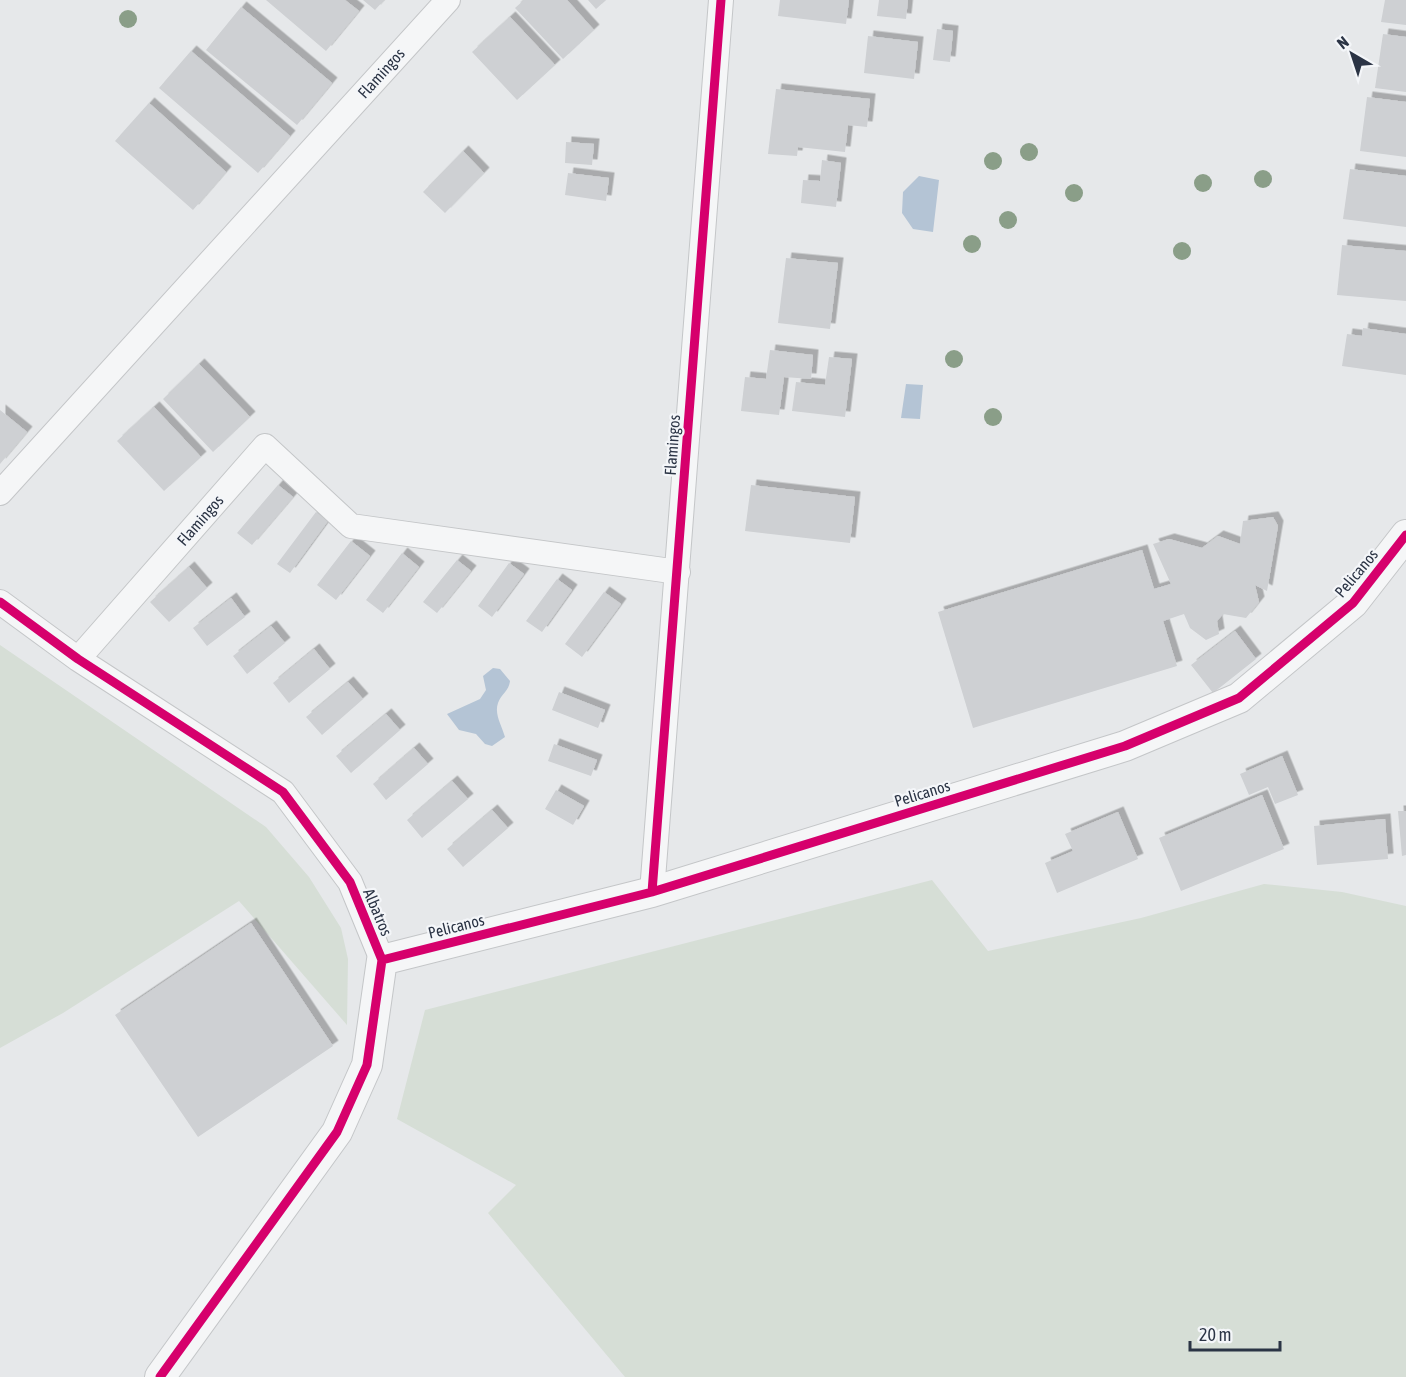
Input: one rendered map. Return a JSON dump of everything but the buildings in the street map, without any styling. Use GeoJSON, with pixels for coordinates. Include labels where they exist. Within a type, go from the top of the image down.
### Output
{"type":"FeatureCollection","features":[{"type":"Feature","properties":{"kind":"street","name":"Flamingos"},"geometry":{"type":"LineString","coordinates":[[0,493],[448,0]]}},
{"type":"Feature","properties":{"kind":"street","name":"Flamingos"},"geometry":{"type":"LineString","coordinates":[[652,892],[721,0]]}},
{"type":"Feature","properties":{"kind":"street","name":"Flamingos"},"geometry":{"type":"LineString","coordinates":[[78,659],[265,446],[351,526],[678,572]]}},
{"type":"Feature","properties":{"kind":"street","name":"Pelicanos"},"geometry":{"type":"LineString","coordinates":[[382,960],[652,892],[1125,746],[1239,698],[1353,603],[1406,535]]}},
{"type":"Feature","properties":{"kind":"street","name":"Albatros"},"geometry":{"type":"LineString","coordinates":[[0,602],[78,659],[283,792],[350,882],[382,960],[367,1065],[337,1132],[160,1377]]}},
{"type":"Feature","properties":{"kind":"shaded area"},"geometry":{"type":"Polygon","coordinates":[[[0,645],[266,827],[309,877],[341,928],[348,959],[347,1025],[239,901],[63,1013],[0,1048],[0,645]]]}},
{"type":"Feature","properties":{"kind":"shaded area"},"geometry":{"type":"Polygon","coordinates":[[[932,880],[988,951],[1141,918],[1264,884],[1342,892],[1406,906],[1406,1377],[625,1377],[488,1213],[516,1185],[397,1119],[425,1010],[932,880]]]}},
{"type":"Feature","properties":{"kind":"water"},"geometry":{"type":"Polygon","coordinates":[[[919,176],[939,180],[933,232],[913,229],[902,213],[903,192],[919,176]]]}},
{"type":"Feature","properties":{"kind":"water"},"geometry":{"type":"Polygon","coordinates":[[[906,384],[923,385],[920,419],[901,418],[906,384]]]}},
{"type":"Feature","properties":{"kind":"water"},"geometry":{"type":"Polygon","coordinates":[[[493,668],[500,669],[510,681],[497,707],[505,737],[492,746],[485,744],[476,734],[459,730],[447,714],[480,699],[486,690],[483,676],[493,668]]]}},
{"type":"Feature","properties":{"kind":"cycle path"},"geometry":{"type":"LineString","coordinates":[[652,892],[721,0]]}},
{"type":"Feature","properties":{"kind":"cycle path"},"geometry":{"type":"LineString","coordinates":[[382,960],[652,892],[1125,746],[1239,698],[1353,603],[1406,535]]}},
{"type":"Feature","properties":{"kind":"cycle path"},"geometry":{"type":"LineString","coordinates":[[0,602],[78,659],[283,792],[350,882],[382,960],[367,1065],[337,1132],[160,1377]]}}]}
